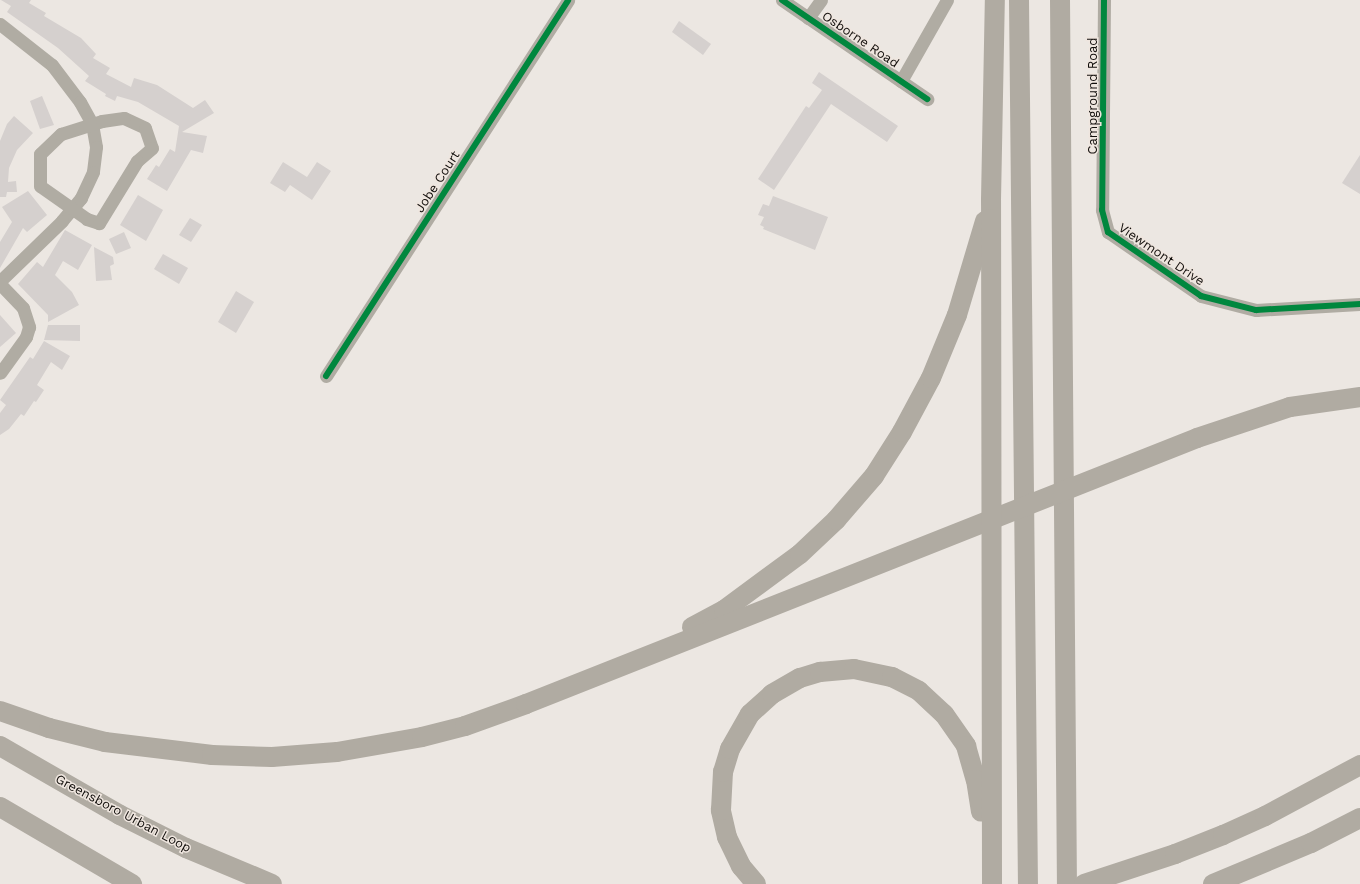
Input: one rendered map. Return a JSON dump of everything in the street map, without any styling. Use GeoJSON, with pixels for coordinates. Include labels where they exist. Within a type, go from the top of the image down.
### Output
{"type":"FeatureCollection","features":[{"type":"Feature","properties":{"kind":"highway"},"geometry":{"type":"LineString","coordinates":[[992,884],[991,200],[995,0]]}},
{"type":"Feature","properties":{"kind":"highway"},"geometry":{"type":"LineString","coordinates":[[1019,0],[1028,884]]}},
{"type":"Feature","properties":{"kind":"highway"},"geometry":{"type":"LineString","coordinates":[[1060,0],[1067,884]]}},
{"type":"Feature","properties":{"kind":"highway"},"geometry":{"type":"LineString","coordinates":[[621,667],[651,646],[724,610],[762,584],[800,554],[836,520],[874,476],[902,432],[931,378],[957,315],[991,200]]}},
{"type":"Feature","properties":{"kind":"highway"},"geometry":{"type":"LineString","coordinates":[[0,712],[49,728],[105,742],[212,755],[272,757],[381,746],[465,726],[621,667],[954,534],[1251,418],[1290,407],[1360,397]]}},
{"type":"Feature","properties":{"kind":"highway"},"geometry":{"type":"LineString","coordinates":[[756,884],[740,866],[733,852],[723,823],[722,783],[730,749],[750,714],[772,694],[800,678],[841,669],[867,671],[892,677],[919,691],[944,714],[966,746],[972,762],[981,806],[983,850],[992,863]]}},
{"type":"Feature","properties":{"kind":"highway","name":"Greensboro Urban Loop"},"geometry":{"type":"LineString","coordinates":[[0,746],[120,815],[186,848],[272,884]]}},
{"type":"Feature","properties":{"kind":"highway"},"geometry":{"type":"LineString","coordinates":[[1084,884],[1176,854],[1237,828],[1360,765]]}},
{"type":"Feature","properties":{"kind":"highway"},"geometry":{"type":"LineString","coordinates":[[0,807],[127,882]]}},
{"type":"Feature","properties":{"kind":"highway"},"geometry":{"type":"LineString","coordinates":[[1213,884],[1311,843],[1360,818]]}},
{"type":"Feature","properties":{"kind":"street","name":"Jobe Court"},"geometry":{"type":"LineString","coordinates":[[326,376],[568,0]]}},
{"type":"Feature","properties":{"kind":"street","name":"Osborne Road"},"geometry":{"type":"LineString","coordinates":[[782,0],[927,99]]}},
{"type":"Feature","properties":{"kind":"street"},"geometry":{"type":"LineString","coordinates":[[808,18],[821,0]]}},
{"type":"Feature","properties":{"kind":"street"},"geometry":{"type":"LineString","coordinates":[[901,81],[947,0]]}},
{"type":"Feature","properties":{"kind":"street","name":"Campground Road"},"geometry":{"type":"LineString","coordinates":[[1103,192],[1104,0]]}},
{"type":"Feature","properties":{"kind":"street"},"geometry":{"type":"LineString","coordinates":[[0,24],[52,64],[80,102],[92,124],[96,148],[93,172],[81,198],[72,209],[0,281],[23,308],[29,327],[26,337],[0,373]]}},
{"type":"Feature","properties":{"kind":"street"},"geometry":{"type":"LineString","coordinates":[[124,118],[146,128],[152,148],[137,162],[99,222],[87,219],[72,209],[40,186],[40,154],[61,134],[92,124],[124,118]]}},
{"type":"Feature","properties":{"kind":"street","name":"Viewmont Drive"},"geometry":{"type":"LineString","coordinates":[[1103,192],[1102,210],[1108,232],[1201,296],[1256,310],[1360,304]]}},
{"type":"Feature","properties":{"kind":"building"},"geometry":{"type":"Polygon","coordinates":[[[1,0],[31,0],[29,3],[46,13],[44,16],[81,38],[96,54],[93,58],[110,68],[106,74],[131,87],[134,78],[157,85],[193,108],[205,100],[214,113],[182,132],[207,136],[203,153],[191,150],[167,191],[147,179],[156,165],[159,167],[170,149],[175,152],[179,126],[138,102],[117,96],[115,101],[105,96],[106,94],[85,81],[89,76],[58,48],[7,12],[11,6],[1,0]]]}},
{"type":"Feature","properties":{"kind":"building"},"geometry":{"type":"Polygon","coordinates":[[[679,21],[711,44],[703,55],[672,32],[679,21]]]}},
{"type":"Feature","properties":{"kind":"building"},"geometry":{"type":"Polygon","coordinates":[[[819,72],[898,126],[887,142],[831,104],[774,190],[758,179],[806,106],[809,108],[822,90],[812,83],[819,72]]]}},
{"type":"Feature","properties":{"kind":"building"},"geometry":{"type":"Polygon","coordinates":[[[42,96],[54,125],[40,129],[30,101],[42,96]]]}},
{"type":"Feature","properties":{"kind":"building"},"geometry":{"type":"Polygon","coordinates":[[[14,116],[33,133],[17,150],[9,168],[8,182],[16,181],[17,192],[7,192],[6,197],[0,197],[0,141],[7,124],[14,116]]]}},
{"type":"Feature","properties":{"kind":"building"},"geometry":{"type":"Polygon","coordinates":[[[1360,155],[1360,194],[1342,183],[1360,155]]]}},
{"type":"Feature","properties":{"kind":"building"},"geometry":{"type":"Polygon","coordinates":[[[283,162],[307,177],[317,162],[331,171],[312,200],[290,185],[285,192],[270,183],[283,162]]]}},
{"type":"Feature","properties":{"kind":"building"},"geometry":{"type":"Polygon","coordinates":[[[28,191],[47,215],[27,232],[23,228],[0,268],[0,242],[12,222],[2,207],[28,191]]]}},
{"type":"Feature","properties":{"kind":"building"},"geometry":{"type":"Polygon","coordinates":[[[138,195],[163,210],[146,241],[120,225],[138,195]]]}},
{"type":"Feature","properties":{"kind":"building"},"geometry":{"type":"Polygon","coordinates":[[[773,196],[828,217],[815,250],[763,229],[764,227],[760,225],[764,217],[758,215],[763,204],[769,206],[773,196]]]}},
{"type":"Feature","properties":{"kind":"building"},"geometry":{"type":"Polygon","coordinates":[[[190,218],[202,225],[191,242],[179,235],[190,218]]]}},
{"type":"Feature","properties":{"kind":"building"},"geometry":{"type":"Polygon","coordinates":[[[65,230],[92,245],[78,270],[63,261],[55,275],[72,292],[79,305],[48,322],[48,315],[18,284],[37,262],[43,267],[65,230]]]}},
{"type":"Feature","properties":{"kind":"building"},"geometry":{"type":"Polygon","coordinates":[[[124,232],[131,248],[116,254],[109,239],[124,232]]]}},
{"type":"Feature","properties":{"kind":"building"},"geometry":{"type":"Polygon","coordinates":[[[94,247],[113,257],[114,264],[110,266],[112,280],[96,281],[94,247]]]}},
{"type":"Feature","properties":{"kind":"building"},"geometry":{"type":"Polygon","coordinates":[[[163,254],[188,268],[179,284],[154,269],[163,254]]]}},
{"type":"Feature","properties":{"kind":"building"},"geometry":{"type":"Polygon","coordinates":[[[236,291],[254,302],[236,333],[218,322],[236,291]]]}},
{"type":"Feature","properties":{"kind":"building"},"geometry":{"type":"Polygon","coordinates":[[[0,315],[16,333],[0,347],[0,315]]]}},
{"type":"Feature","properties":{"kind":"building"},"geometry":{"type":"Polygon","coordinates":[[[48,325],[80,325],[80,341],[44,340],[48,325]]]}},
{"type":"Feature","properties":{"kind":"building"},"geometry":{"type":"Polygon","coordinates":[[[44,341],[70,356],[62,370],[51,362],[37,385],[44,390],[36,402],[34,401],[24,416],[21,414],[9,429],[0,435],[0,413],[6,405],[0,400],[30,357],[33,359],[44,341]]]}},
{"type":"Feature","properties":{"kind":"cycle path"},"geometry":{"type":"LineString","coordinates":[[326,376],[568,0]]}},
{"type":"Feature","properties":{"kind":"cycle path"},"geometry":{"type":"LineString","coordinates":[[782,0],[927,99]]}},
{"type":"Feature","properties":{"kind":"cycle path"},"geometry":{"type":"LineString","coordinates":[[1104,0],[1102,210],[1108,232],[1201,296],[1256,310],[1360,304]]}}]}
